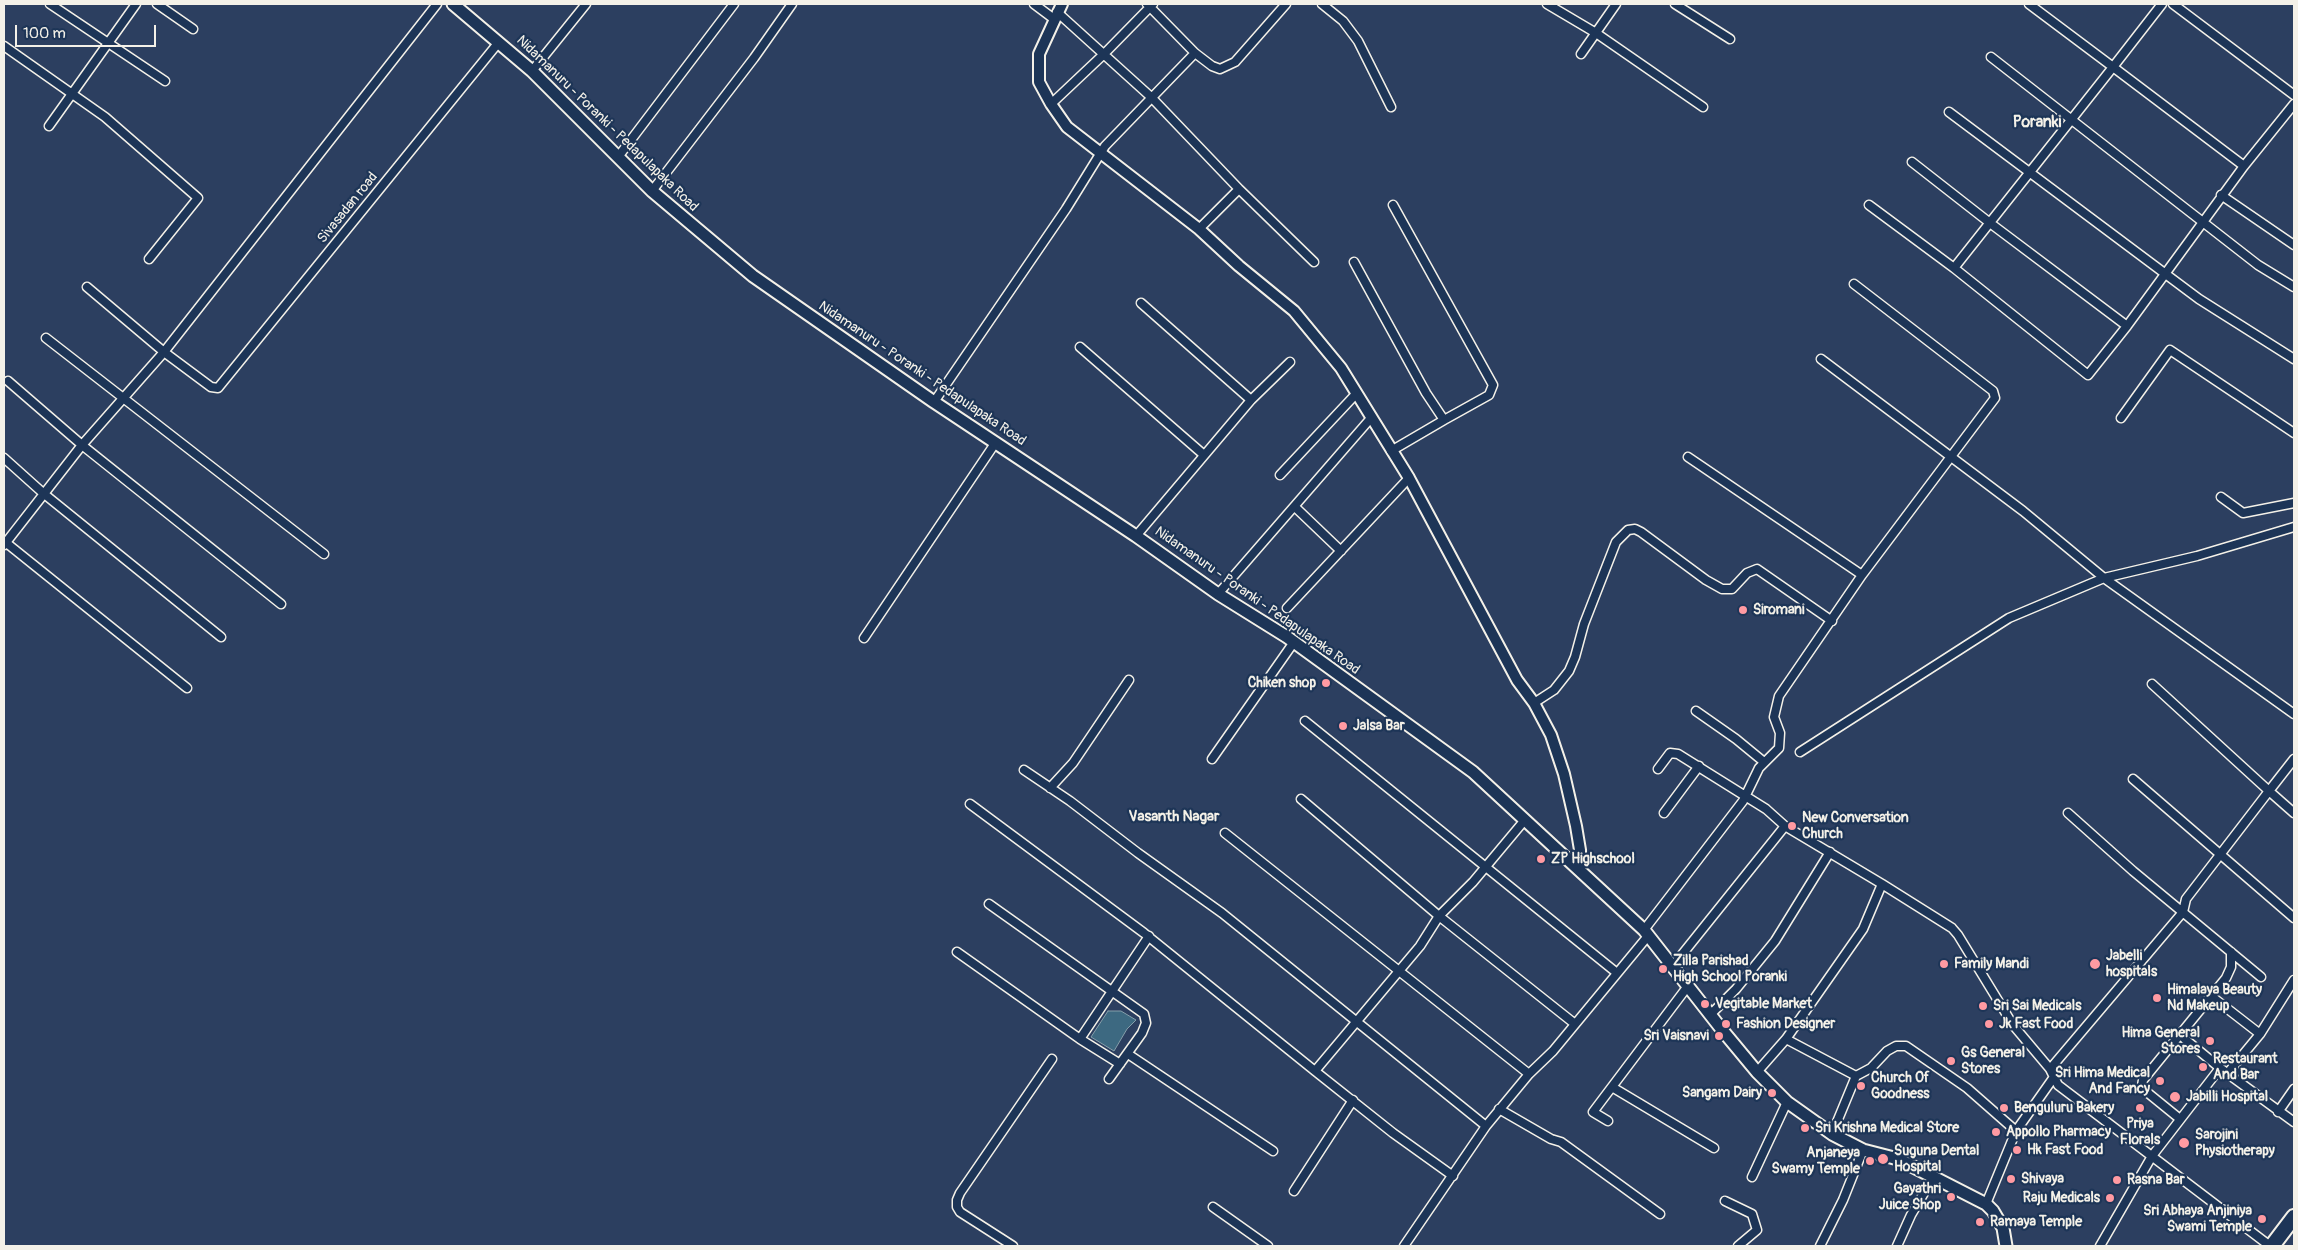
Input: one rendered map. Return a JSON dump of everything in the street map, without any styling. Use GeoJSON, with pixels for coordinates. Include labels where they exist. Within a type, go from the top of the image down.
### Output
{"type":"FeatureCollection","features":[{"type":"Feature","properties":{"kind":"highway"},"geometry":{"type":"LineString","coordinates":[[2271,1246],[2294,1217]]}},
{"type":"Feature","properties":{"kind":"main road","name":"Nidamanuru - Poranki - Pedapulapaka Road"},"geometry":{"type":"LineString","coordinates":[[453,4],[532,72],[652,191],[753,276],[934,402],[1136,536],[1218,594],[1294,642],[1474,772],[1524,821],[1580,870],[1646,933],[1757,1072],[1787,1102],[1832,1134],[1863,1150],[1898,1159],[1986,1204],[2003,1228],[2006,1246]]}},
{"type":"Feature","properties":{"kind":"street"},"geometry":{"type":"LineString","coordinates":[[50,4],[107,44],[165,81]]}},
{"type":"Feature","properties":{"kind":"street"},"geometry":{"type":"LineString","coordinates":[[49,126],[136,4]]}},
{"type":"Feature","properties":{"kind":"street"},"geometry":{"type":"LineString","coordinates":[[157,4],[193,29]]}},
{"type":"Feature","properties":{"kind":"street"},"geometry":{"type":"LineString","coordinates":[[187,688],[4,543],[82,445],[164,352],[437,4]]}},
{"type":"Feature","properties":{"kind":"street"},"geometry":{"type":"LineString","coordinates":[[532,72],[586,4]]}},
{"type":"Feature","properties":{"kind":"street"},"geometry":{"type":"LineString","coordinates":[[618,157],[734,4]]}},
{"type":"Feature","properties":{"kind":"street"},"geometry":{"type":"LineString","coordinates":[[652,191],[754,58],[792,4]]}},
{"type":"Feature","properties":{"kind":"street"},"geometry":{"type":"LineString","coordinates":[[1034,4],[1058,11],[1151,97],[1239,189],[1314,262]]}},
{"type":"Feature","properties":{"kind":"street"},"geometry":{"type":"LineString","coordinates":[[1051,104],[1104,54],[1150,5],[1195,53],[1220,70],[1235,62],[1286,4]]}},
{"type":"Feature","properties":{"kind":"street"},"geometry":{"type":"LineString","coordinates":[[1322,4],[1343,21],[1358,41],[1391,108]]}},
{"type":"Feature","properties":{"kind":"street"},"geometry":{"type":"LineString","coordinates":[[1547,4],[1596,32],[1703,108]]}},
{"type":"Feature","properties":{"kind":"street"},"geometry":{"type":"LineString","coordinates":[[1581,54],[1616,4]]}},
{"type":"Feature","properties":{"kind":"street"},"geometry":{"type":"LineString","coordinates":[[1675,4],[1730,38]]}},
{"type":"Feature","properties":{"kind":"street"},"geometry":{"type":"LineString","coordinates":[[2029,4],[2244,166]]}},
{"type":"Feature","properties":{"kind":"street"},"geometry":{"type":"LineString","coordinates":[[1954,268],[2162,4]]}},
{"type":"Feature","properties":{"kind":"street"},"geometry":{"type":"LineString","coordinates":[[2173,4],[2294,95]]}},
{"type":"Feature","properties":{"kind":"street"},"geometry":{"type":"LineString","coordinates":[[1058,11],[1039,54],[1038,72],[1039,82],[1067,127],[1199,229],[1239,266],[1294,311],[1332,355],[1409,478],[1517,680],[1534,703],[1551,735],[1564,774],[1576,826],[1580,850],[1580,870]]}},
{"type":"Feature","properties":{"kind":"street","name":"Sivasadan road"},"geometry":{"type":"LineString","coordinates":[[164,352],[211,387],[215,388],[226,378],[499,42]]}},
{"type":"Feature","properties":{"kind":"street"},"geometry":{"type":"LineString","coordinates":[[4,46],[105,118],[198,198],[150,259]]}},
{"type":"Feature","properties":{"kind":"street"},"geometry":{"type":"LineString","coordinates":[[934,402],[1066,209],[1100,154],[1151,97],[1195,53]]}},
{"type":"Feature","properties":{"kind":"street"},"geometry":{"type":"LineString","coordinates":[[1992,57],[2203,220],[2258,265],[2294,288]]}},
{"type":"Feature","properties":{"kind":"street"},"geometry":{"type":"LineString","coordinates":[[1870,205],[1954,268],[2088,375],[2127,326],[2244,166],[2294,104]]}},
{"type":"Feature","properties":{"kind":"street"},"geometry":{"type":"LineString","coordinates":[[1949,112],[2200,299],[2294,359]]}},
{"type":"Feature","properties":{"kind":"street"},"geometry":{"type":"LineString","coordinates":[[1912,162],[2127,326]]}},
{"type":"Feature","properties":{"kind":"street"},"geometry":{"type":"LineString","coordinates":[[1199,229],[1239,189]]}},
{"type":"Feature","properties":{"kind":"street"},"geometry":{"type":"LineString","coordinates":[[2222,195],[2294,245]]}},
{"type":"Feature","properties":{"kind":"street"},"geometry":{"type":"LineString","coordinates":[[1391,451],[1489,395],[1494,385],[1393,205]]}},
{"type":"Feature","properties":{"kind":"street"},"geometry":{"type":"LineString","coordinates":[[1354,262],[1426,393],[1444,420]]}},
{"type":"Feature","properties":{"kind":"street"},"geometry":{"type":"LineString","coordinates":[[1404,1246],[1486,1126],[1617,974],[1743,801],[1754,775],[1764,762],[1776,753],[1781,743],[1780,733],[1774,717],[1779,696],[1862,576],[1994,402],[1993,391],[1854,284]]}},
{"type":"Feature","properties":{"kind":"street"},"geometry":{"type":"LineString","coordinates":[[87,287],[164,352]]}},
{"type":"Feature","properties":{"kind":"street"},"geometry":{"type":"LineString","coordinates":[[1141,303],[1251,400]]}},
{"type":"Feature","properties":{"kind":"street"},"geometry":{"type":"LineString","coordinates":[[46,338],[324,554]]}},
{"type":"Feature","properties":{"kind":"street"},"geometry":{"type":"LineString","coordinates":[[1080,347],[1204,456]]}},
{"type":"Feature","properties":{"kind":"street"},"geometry":{"type":"LineString","coordinates":[[2121,418],[2170,350],[2294,433]]}},
{"type":"Feature","properties":{"kind":"street"},"geometry":{"type":"LineString","coordinates":[[1821,359],[2023,511],[2104,578],[2294,714]]}},
{"type":"Feature","properties":{"kind":"street"},"geometry":{"type":"LineString","coordinates":[[1136,536],[1251,400],[1290,362]]}},
{"type":"Feature","properties":{"kind":"street"},"geometry":{"type":"LineString","coordinates":[[8,381],[82,445],[281,604]]}},
{"type":"Feature","properties":{"kind":"street"},"geometry":{"type":"LineString","coordinates":[[1280,475],[1356,394]]}},
{"type":"Feature","properties":{"kind":"street"},"geometry":{"type":"LineString","coordinates":[[1218,594],[1371,418]]}},
{"type":"Feature","properties":{"kind":"street"},"geometry":{"type":"LineString","coordinates":[[864,638],[996,442]]}},
{"type":"Feature","properties":{"kind":"street"},"geometry":{"type":"LineString","coordinates":[[1688,456],[1862,576]]}},
{"type":"Feature","properties":{"kind":"street"},"geometry":{"type":"LineString","coordinates":[[4,458],[43,493],[221,637]]}},
{"type":"Feature","properties":{"kind":"street"},"geometry":{"type":"LineString","coordinates":[[1287,608],[1409,478]]}},
{"type":"Feature","properties":{"kind":"street"},"geometry":{"type":"LineString","coordinates":[[2221,497],[2243,513],[2294,503]]}},
{"type":"Feature","properties":{"kind":"street"},"geometry":{"type":"LineString","coordinates":[[1295,506],[1341,551]]}},
{"type":"Feature","properties":{"kind":"street"},"geometry":{"type":"LineString","coordinates":[[1800,752],[2009,618],[2104,578],[2197,556],[2294,527]]}},
{"type":"Feature","properties":{"kind":"street"},"geometry":{"type":"LineString","coordinates":[[1534,703],[1554,690],[1569,671],[1575,658],[1584,624],[1616,542],[1628,530],[1635,529],[1641,532],[1706,580],[1722,589],[1732,589],[1747,573],[1757,569],[1832,621]]}},
{"type":"Feature","properties":{"kind":"street"},"geometry":{"type":"LineString","coordinates":[[1212,759],[1294,642]]}},
{"type":"Feature","properties":{"kind":"street"},"geometry":{"type":"LineString","coordinates":[[1050,788],[1073,763],[1129,680]]}},
{"type":"Feature","properties":{"kind":"street"},"geometry":{"type":"LineString","coordinates":[[2152,684],[2294,813]]}},
{"type":"Feature","properties":{"kind":"street"},"geometry":{"type":"LineString","coordinates":[[1696,711],[1736,738],[1764,762]]}},
{"type":"Feature","properties":{"kind":"street"},"geometry":{"type":"LineString","coordinates":[[1305,721],[1617,974]]}},
{"type":"Feature","properties":{"kind":"street"},"geometry":{"type":"LineString","coordinates":[[1658,769],[1670,753],[1674,753],[1699,766],[1766,809],[1785,826],[1943,921],[1958,935],[2013,1025],[2050,1069],[2058,1085],[2271,1246]]}},
{"type":"Feature","properties":{"kind":"street"},"geometry":{"type":"LineString","coordinates":[[2050,1069],[2183,912],[2186,899],[2294,759]]}},
{"type":"Feature","properties":{"kind":"street"},"geometry":{"type":"LineString","coordinates":[[1664,813],[1699,766]]}},
{"type":"Feature","properties":{"kind":"street"},"geometry":{"type":"LineString","coordinates":[[1024,770],[1222,913],[1486,1126]]}},
{"type":"Feature","properties":{"kind":"street"},"geometry":{"type":"LineString","coordinates":[[2133,779],[2294,918]]}},
{"type":"Feature","properties":{"kind":"street"},"geometry":{"type":"LineString","coordinates":[[1301,799],[1439,916],[1575,1024]]}},
{"type":"Feature","properties":{"kind":"street"},"geometry":{"type":"LineString","coordinates":[[970,804],[1149,936],[1393,1133],[1453,1176]]}},
{"type":"Feature","properties":{"kind":"street"},"geometry":{"type":"LineString","coordinates":[[2068,813],[2261,977]]}},
{"type":"Feature","properties":{"kind":"street"},"geometry":{"type":"LineString","coordinates":[[1315,1071],[1420,946],[1439,916],[1486,867],[1524,821]]}},
{"type":"Feature","properties":{"kind":"street"},"geometry":{"type":"LineString","coordinates":[[1672,967],[1785,826]]}},
{"type":"Feature","properties":{"kind":"street"},"geometry":{"type":"LineString","coordinates":[[1225,833],[1530,1074]]}},
{"type":"Feature","properties":{"kind":"street"},"geometry":{"type":"LineString","coordinates":[[1710,1015],[1736,989],[1775,941],[1830,852]]}},
{"type":"Feature","properties":{"kind":"street"},"geometry":{"type":"LineString","coordinates":[[1757,1072],[1786,1039],[1863,929],[1882,884]]}},
{"type":"Feature","properties":{"kind":"street"},"geometry":{"type":"LineString","coordinates":[[989,904],[1144,1014],[1146,1019],[1142,1033],[1109,1079]]}},
{"type":"Feature","properties":{"kind":"street"},"geometry":{"type":"LineString","coordinates":[[1080,1039],[1149,936]]}},
{"type":"Feature","properties":{"kind":"street"},"geometry":{"type":"LineString","coordinates":[[956,952],[1080,1039],[1120,1064]]}},
{"type":"Feature","properties":{"kind":"street"},"geometry":{"type":"LineString","coordinates":[[2180,1119],[2142,1086],[2143,1080],[2226,978],[2231,968],[2230,952]]}},
{"type":"Feature","properties":{"kind":"street"},"geometry":{"type":"LineString","coordinates":[[2228,1074],[2260,1034],[2294,980]]}},
{"type":"Feature","properties":{"kind":"street"},"geometry":{"type":"LineString","coordinates":[[1608,1121],[1593,1112],[1688,986]]}},
{"type":"Feature","properties":{"kind":"street"},"geometry":{"type":"LineString","coordinates":[[2211,996],[2260,1034]]}},
{"type":"Feature","properties":{"kind":"street"},"geometry":{"type":"LineString","coordinates":[[2180,1035],[2220,1068],[2294,1122]]}},
{"type":"Feature","properties":{"kind":"street"},"geometry":{"type":"LineString","coordinates":[[1786,1039],[1856,1076]]}},
{"type":"Feature","properties":{"kind":"street"},"geometry":{"type":"LineString","coordinates":[[1832,1134],[1856,1076],[1871,1068],[1890,1048],[1896,1046],[1906,1046],[1967,1088],[2016,1131]]}},
{"type":"Feature","properties":{"kind":"street"},"geometry":{"type":"LineString","coordinates":[[1128,1054],[1273,1151]]}},
{"type":"Feature","properties":{"kind":"street"},"geometry":{"type":"LineString","coordinates":[[1013,1246],[960,1212],[957,1207],[957,1200],[1052,1059]]}},
{"type":"Feature","properties":{"kind":"street"},"geometry":{"type":"LineString","coordinates":[[2100,1246],[2152,1156],[2220,1068]]}},
{"type":"Feature","properties":{"kind":"street"},"geometry":{"type":"LineString","coordinates":[[1986,1204],[2016,1131],[2054,1077]]}},
{"type":"Feature","properties":{"kind":"street"},"geometry":{"type":"LineString","coordinates":[[1612,1087],[1714,1148]]}},
{"type":"Feature","properties":{"kind":"street"},"geometry":{"type":"LineString","coordinates":[[2278,1112],[2294,1089]]}},
{"type":"Feature","properties":{"kind":"street"},"geometry":{"type":"LineString","coordinates":[[1294,1191],[1353,1100]]}},
{"type":"Feature","properties":{"kind":"street"},"geometry":{"type":"LineString","coordinates":[[1752,1177],[1787,1102]]}},
{"type":"Feature","properties":{"kind":"street"},"geometry":{"type":"LineString","coordinates":[[1499,1109],[1551,1139],[1561,1142],[1660,1214]]}},
{"type":"Feature","properties":{"kind":"street"},"geometry":{"type":"LineString","coordinates":[[1820,1246],[1843,1200],[1863,1150]]}},
{"type":"Feature","properties":{"kind":"street"},"geometry":{"type":"LineString","coordinates":[[1897,1246],[1934,1176]]}},
{"type":"Feature","properties":{"kind":"street"},"geometry":{"type":"LineString","coordinates":[[1726,1201],[1752,1214],[1757,1230],[1738,1246]]}},
{"type":"Feature","properties":{"kind":"street"},"geometry":{"type":"LineString","coordinates":[[1213,1207],[1268,1246]]}},
{"type":"Feature","properties":{"kind":"water"},"geometry":{"type":"Polygon","coordinates":[[[1108,1011],[1121,1011],[1136,1020],[1127,1029],[1114,1051],[1091,1037],[1108,1011]]]}},
{"type":"Feature","properties":{"kind":"place","name":"Siromani"},"geometry":{"type":"Point","coordinates":[1743,610]}},
{"type":"Feature","properties":{"kind":"place","name":"Chiken shop"},"geometry":{"type":"Point","coordinates":[1326,683]}},
{"type":"Feature","properties":{"kind":"place","name":"Jalsa Bar"},"geometry":{"type":"Point","coordinates":[1343,726]}},
{"type":"Feature","properties":{"kind":"place","name":"New Conversation Church"},"geometry":{"type":"Point","coordinates":[1792,826]}},
{"type":"Feature","properties":{"kind":"place","name":"ZP Highschool"},"geometry":{"type":"Point","coordinates":[1541,859]}},
{"type":"Feature","properties":{"kind":"place","name":"Family Mandi"},"geometry":{"type":"Point","coordinates":[1944,964]}},
{"type":"Feature","properties":{"kind":"place","name":"Jabelli hospitals"},"geometry":{"type":"Point","coordinates":[2095,964]}},
{"type":"Feature","properties":{"kind":"place","name":"Zilla Parishad High School Poranki"},"geometry":{"type":"Point","coordinates":[1663,969]}},
{"type":"Feature","properties":{"kind":"place","name":"Himalaya Beauty Nd Makeup"},"geometry":{"type":"Point","coordinates":[2157,998]}},
{"type":"Feature","properties":{"kind":"place","name":"Vegitable Market"},"geometry":{"type":"Point","coordinates":[1705,1004]}},
{"type":"Feature","properties":{"kind":"place","name":"Sri Sai Medicals"},"geometry":{"type":"Point","coordinates":[1983,1006]}},
{"type":"Feature","properties":{"kind":"place","name":"Fashion Designer"},"geometry":{"type":"Point","coordinates":[1726,1024]}},
{"type":"Feature","properties":{"kind":"place","name":"Jk Fast Food"},"geometry":{"type":"Point","coordinates":[1989,1024]}},
{"type":"Feature","properties":{"kind":"place","name":"Sri Vaisnavi"},"geometry":{"type":"Point","coordinates":[1719,1036]}},
{"type":"Feature","properties":{"kind":"place","name":"Hima General Stores"},"geometry":{"type":"Point","coordinates":[2210,1041]}},
{"type":"Feature","properties":{"kind":"place","name":"Gs General Stores"},"geometry":{"type":"Point","coordinates":[1951,1061]}},
{"type":"Feature","properties":{"kind":"place","name":"Restaurant And Bar"},"geometry":{"type":"Point","coordinates":[2203,1067]}},
{"type":"Feature","properties":{"kind":"place","name":"Sri Hima Medical And Fancy"},"geometry":{"type":"Point","coordinates":[2160,1081]}},
{"type":"Feature","properties":{"kind":"place","name":"Church Of Goodness"},"geometry":{"type":"Point","coordinates":[1861,1086]}},
{"type":"Feature","properties":{"kind":"place","name":"Sangam Dairy"},"geometry":{"type":"Point","coordinates":[1772,1093]}},
{"type":"Feature","properties":{"kind":"place","name":"Jabilli Hospital"},"geometry":{"type":"Point","coordinates":[2175,1097]}},
{"type":"Feature","properties":{"kind":"place","name":"Benguluru Bakery"},"geometry":{"type":"Point","coordinates":[2004,1108]}},
{"type":"Feature","properties":{"kind":"place","name":"Priya Florals"},"geometry":{"type":"Point","coordinates":[2140,1108]}},
{"type":"Feature","properties":{"kind":"place","name":"Sri Krishna Medical Store"},"geometry":{"type":"Point","coordinates":[1805,1128]}},
{"type":"Feature","properties":{"kind":"place","name":"Appollo Pharmacy"},"geometry":{"type":"Point","coordinates":[1996,1132]}},
{"type":"Feature","properties":{"kind":"place","name":"Sarojini Physiotherapy"},"geometry":{"type":"Point","coordinates":[2184,1143]}},
{"type":"Feature","properties":{"kind":"place","name":"Hk Fast Food"},"geometry":{"type":"Point","coordinates":[2017,1150]}},
{"type":"Feature","properties":{"kind":"place","name":"Suguna Dental Hospital"},"geometry":{"type":"Point","coordinates":[1883,1159]}},
{"type":"Feature","properties":{"kind":"place","name":"Anjaneya Swamy Temple"},"geometry":{"type":"Point","coordinates":[1870,1161]}},
{"type":"Feature","properties":{"kind":"place","name":"Shivaya"},"geometry":{"type":"Point","coordinates":[2011,1179]}},
{"type":"Feature","properties":{"kind":"place","name":"Rasna Bar"},"geometry":{"type":"Point","coordinates":[2117,1180]}},
{"type":"Feature","properties":{"kind":"place","name":"Gayathri Juice Shop"},"geometry":{"type":"Point","coordinates":[1951,1197]}},
{"type":"Feature","properties":{"kind":"place","name":"Raju Medicals"},"geometry":{"type":"Point","coordinates":[2110,1198]}},
{"type":"Feature","properties":{"kind":"place","name":"Sri Abhaya Anjiniya Swami Temple"},"geometry":{"type":"Point","coordinates":[2262,1219]}},
{"type":"Feature","properties":{"kind":"place","name":"Ramaya Temple"},"geometry":{"type":"Point","coordinates":[1980,1222]}},
{"type":"Feature","properties":{"kind":"district","name":"Poranki"},"geometry":{"type":"Point","coordinates":[2037,123]}},
{"type":"Feature","properties":{"kind":"district","name":"Vasanth Nagar"},"geometry":{"type":"Point","coordinates":[1174,817]}}]}
